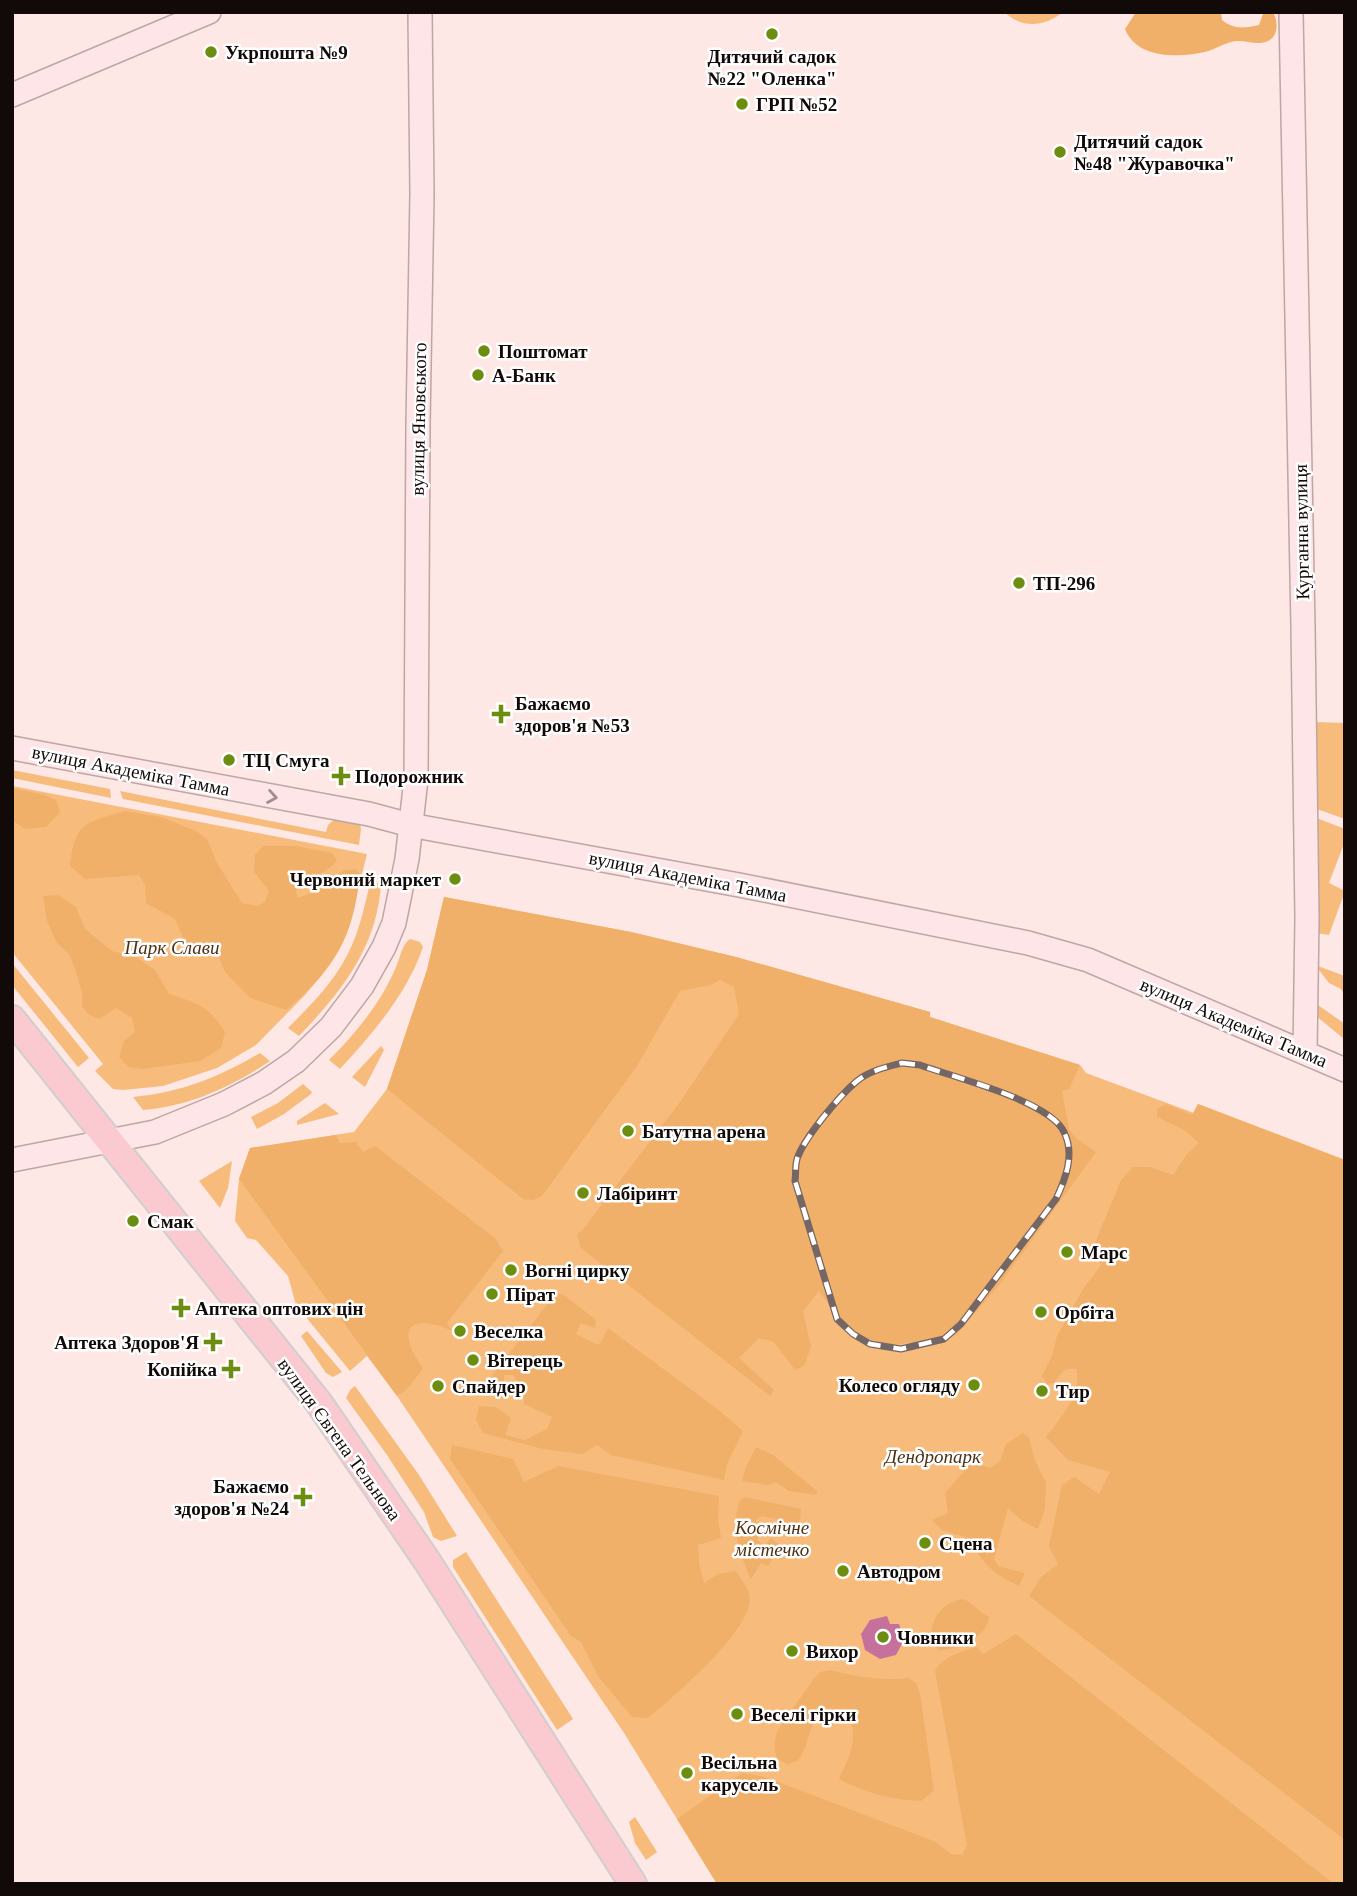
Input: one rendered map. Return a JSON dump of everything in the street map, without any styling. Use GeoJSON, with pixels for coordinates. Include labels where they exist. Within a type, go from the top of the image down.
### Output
{"type":"FeatureCollection","features":[{"type":"Feature","properties":{"kind":"main road"},"geometry":{"type":"LineString","coordinates":[[12,95],[209,12]]}},
{"type":"Feature","properties":{"kind":"main road","name":"вулиця Яновського"},"geometry":{"type":"LineString","coordinates":[[12,1160],[155,1132],[224,1104],[264,1083],[296,1061],[331,1027],[362,986],[394,923],[407,859],[416,779],[422,194],[420,12]]}},
{"type":"Feature","properties":{"kind":"main road","name":"Курганна вулиця"},"geometry":{"type":"LineString","coordinates":[[1291,12],[1303,600],[1307,918],[1305,1052]]}},
{"type":"Feature","properties":{"kind":"main road","name":"вулиця Академіка Тамма"},"geometry":{"type":"LineString","coordinates":[[12,748],[369,814],[410,825],[700,877],[1028,943],[1088,960],[1345,1070]]}},
{"type":"Feature","properties":{"kind":"main road","name":"вулиця Євгена Тельнова"},"geometry":{"type":"LineString","coordinates":[[12,1019],[331,1422],[426,1561],[633,1884]]}},
{"type":"Feature","properties":{"kind":"green space"},"geometry":{"type":"Polygon","coordinates":[[[1004,12],[1063,12],[1048,21],[1034,24],[1019,21],[1004,12]]]}},
{"type":"Feature","properties":{"kind":"green space"},"geometry":{"type":"Polygon","coordinates":[[[1314,722],[1345,723],[1345,819],[1314,808],[1314,722]]]}},
{"type":"Feature","properties":{"kind":"green space"},"geometry":{"type":"Polygon","coordinates":[[[12,770],[110,789],[111,798],[12,778],[12,770]]]}},
{"type":"Feature","properties":{"kind":"green space","name":"Парк Слави"},"geometry":{"type":"Polygon","coordinates":[[[12,786],[367,854],[349,925],[322,975],[256,1045],[217,1068],[163,1086],[113,1089],[95,1071],[103,1064],[12,952],[12,786]]]}},
{"type":"Feature","properties":{"kind":"green space"},"geometry":{"type":"Polygon","coordinates":[[[120,791],[326,832],[328,825],[335,819],[360,824],[359,845],[123,799],[120,791]]]}},
{"type":"Feature","properties":{"kind":"green space"},"geometry":{"type":"Polygon","coordinates":[[[1314,817],[1345,829],[1345,841],[1329,883],[1345,891],[1329,935],[1315,933],[1314,817]]]}},
{"type":"Feature","properties":{"kind":"green space"},"geometry":{"type":"Polygon","coordinates":[[[370,883],[381,884],[378,907],[364,949],[329,1003],[299,1036],[288,1028],[326,988],[344,961],[357,933],[370,883]]]}},
{"type":"Feature","properties":{"kind":"green space","name":"Дендропарк"},"geometry":{"type":"Polygon","coordinates":[[[444,897],[631,932],[736,957],[930,1012],[930,1017],[1080,1065],[1086,1073],[1194,1113],[1198,1104],[1345,1160],[1345,1884],[717,1884],[624,1733],[397,1396],[367,1356],[350,1371],[296,1305],[288,1276],[256,1240],[247,1238],[235,1221],[239,1179],[250,1148],[354,1132],[387,1089],[427,970],[444,897]]]}},
{"type":"Feature","properties":{"kind":"green space"},"geometry":{"type":"Polygon","coordinates":[[[410,939],[420,942],[423,947],[408,981],[377,1027],[340,1069],[329,1060],[375,1005],[410,939]]]}},
{"type":"Feature","properties":{"kind":"green space"},"geometry":{"type":"Polygon","coordinates":[[[12,963],[89,1058],[78,1067],[12,985],[12,963]]]}},
{"type":"Feature","properties":{"kind":"green space"},"geometry":{"type":"Polygon","coordinates":[[[1315,965],[1345,976],[1345,996],[1341,989],[1329,983],[1315,965]]]}},
{"type":"Feature","properties":{"kind":"green space"},"geometry":{"type":"Polygon","coordinates":[[[1315,1003],[1345,1024],[1343,1038],[1316,1016],[1315,1003]]]}},
{"type":"Feature","properties":{"kind":"green space"},"geometry":{"type":"Polygon","coordinates":[[[381,1046],[384,1050],[365,1087],[352,1077],[381,1046]]]}},
{"type":"Feature","properties":{"kind":"green space"},"geometry":{"type":"Polygon","coordinates":[[[260,1053],[270,1061],[225,1087],[194,1100],[143,1110],[133,1097],[183,1088],[260,1053]]]}},
{"type":"Feature","properties":{"kind":"green space"},"geometry":{"type":"Polygon","coordinates":[[[303,1084],[311,1094],[257,1129],[251,1117],[278,1103],[303,1084]]]}},
{"type":"Feature","properties":{"kind":"green space"},"geometry":{"type":"Polygon","coordinates":[[[325,1103],[339,1114],[297,1125],[297,1121],[325,1103]]]}},
{"type":"Feature","properties":{"kind":"green space"},"geometry":{"type":"Polygon","coordinates":[[[232,1161],[228,1188],[220,1208],[199,1181],[232,1161]]]}},
{"type":"Feature","properties":{"kind":"green space"},"geometry":{"type":"Polygon","coordinates":[[[307,1331],[342,1372],[333,1377],[326,1373],[301,1336],[307,1331]]]}},
{"type":"Feature","properties":{"kind":"green space"},"geometry":{"type":"Polygon","coordinates":[[[355,1386],[419,1475],[457,1536],[441,1541],[433,1537],[424,1512],[346,1398],[355,1386]]]}},
{"type":"Feature","properties":{"kind":"green space"},"geometry":{"type":"Polygon","coordinates":[[[466,1552],[573,1719],[557,1730],[453,1567],[453,1560],[466,1552]]]}},
{"type":"Feature","properties":{"kind":"green space"},"geometry":{"type":"Polygon","coordinates":[[[635,1817],[657,1852],[646,1860],[635,1843],[629,1822],[635,1817]]]}},
{"type":"Feature","properties":{"kind":"shaded area"},"geometry":{"type":"Polygon","coordinates":[[[1136,12],[1221,12],[1222,20],[1231,25],[1249,27],[1259,25],[1263,14],[1273,12],[1276,28],[1272,39],[1264,42],[1236,41],[1194,54],[1159,54],[1139,46],[1125,29],[1136,12]]]}},
{"type":"Feature","properties":{"kind":"shaded area"},"geometry":{"type":"Polygon","coordinates":[[[12,788],[56,800],[60,812],[46,827],[25,829],[12,820],[12,788]]]}},
{"type":"Feature","properties":{"kind":"shaded area"},"geometry":{"type":"Polygon","coordinates":[[[125,811],[161,817],[196,831],[207,839],[217,863],[242,903],[257,906],[265,902],[269,891],[254,872],[255,855],[263,846],[296,846],[332,853],[337,861],[296,890],[297,898],[319,891],[344,870],[355,869],[360,874],[352,917],[339,951],[329,966],[286,1010],[250,998],[225,972],[218,955],[194,953],[185,942],[175,919],[146,903],[145,885],[139,875],[85,879],[70,866],[79,832],[92,822],[125,811]]]}},
{"type":"Feature","properties":{"kind":"shaded area"},"geometry":{"type":"Polygon","coordinates":[[[58,895],[76,907],[85,929],[112,951],[136,957],[155,970],[169,994],[195,1003],[208,1011],[225,1032],[221,1048],[200,1061],[143,1069],[129,1067],[119,1057],[124,1041],[135,1032],[132,1018],[116,1008],[99,1019],[88,1014],[82,1006],[82,992],[69,954],[57,943],[47,921],[43,896],[58,895]]]}},
{"type":"Feature","properties":{"kind":"shaded area"},"geometry":{"type":"Polygon","coordinates":[[[444,897],[631,932],[736,957],[930,1012],[930,1017],[1080,1065],[1069,1089],[1062,1091],[1069,1129],[1076,1138],[1096,1152],[1000,1284],[956,1335],[948,1339],[889,1345],[849,1333],[819,1291],[803,1311],[811,1347],[804,1366],[795,1370],[774,1342],[759,1338],[739,1358],[774,1390],[770,1396],[581,1248],[577,1235],[680,1102],[739,1014],[734,987],[720,980],[711,985],[680,991],[637,1066],[542,1196],[533,1200],[523,1199],[387,1089],[427,970],[444,897]]]}},
{"type":"Feature","properties":{"kind":"shaded area"},"geometry":{"type":"Polygon","coordinates":[[[1166,1104],[1192,1115],[1198,1104],[1345,1160],[1345,1840],[1029,1596],[1041,1577],[1058,1564],[1049,1546],[1062,1485],[1074,1477],[1099,1494],[1110,1472],[1068,1460],[1046,1437],[1069,1405],[1078,1378],[1076,1369],[1063,1372],[1054,1383],[1047,1384],[1042,1376],[1052,1356],[1057,1336],[1083,1289],[1102,1264],[1090,1255],[1121,1180],[1133,1167],[1150,1167],[1173,1175],[1187,1154],[1199,1143],[1184,1130],[1157,1117],[1157,1109],[1166,1104]]]}},
{"type":"Feature","properties":{"kind":"shaded area"},"geometry":{"type":"Polygon","coordinates":[[[336,1135],[340,1143],[356,1142],[363,1152],[375,1146],[496,1239],[503,1251],[447,1323],[452,1331],[427,1323],[419,1323],[409,1330],[412,1350],[423,1369],[406,1390],[397,1396],[239,1179],[250,1148],[336,1135]]]}},
{"type":"Feature","properties":{"kind":"shaded area"},"geometry":{"type":"Polygon","coordinates":[[[556,1293],[564,1295],[596,1320],[595,1328],[581,1323],[576,1334],[600,1344],[608,1328],[743,1431],[727,1464],[724,1480],[611,1455],[597,1445],[583,1454],[543,1449],[483,1433],[476,1420],[479,1406],[496,1407],[511,1418],[505,1435],[525,1440],[547,1429],[552,1417],[524,1404],[523,1391],[513,1375],[504,1375],[504,1382],[492,1395],[481,1390],[556,1293]]]}},
{"type":"Feature","properties":{"kind":"shaded area"},"geometry":{"type":"Polygon","coordinates":[[[1023,1433],[1029,1437],[1035,1461],[1046,1482],[1045,1509],[1038,1529],[1021,1520],[1008,1508],[994,1559],[998,1566],[1025,1573],[1019,1586],[1001,1577],[989,1566],[968,1538],[942,1530],[932,1520],[948,1513],[945,1493],[972,1462],[990,1468],[1000,1461],[1006,1444],[1023,1433]]]}},
{"type":"Feature","properties":{"kind":"shaded area"},"geometry":{"type":"Polygon","coordinates":[[[452,1445],[513,1459],[524,1482],[558,1466],[719,1496],[718,1520],[721,1538],[698,1545],[699,1563],[704,1583],[718,1574],[736,1571],[749,1594],[748,1607],[741,1624],[693,1679],[648,1718],[632,1717],[598,1676],[581,1642],[571,1636],[450,1459],[452,1445]]]}},
{"type":"Feature","properties":{"kind":"shaded area"},"geometry":{"type":"Polygon","coordinates":[[[756,1447],[773,1455],[818,1492],[815,1495],[789,1491],[776,1482],[768,1485],[742,1481],[756,1447]]]}},
{"type":"Feature","properties":{"kind":"shaded area"},"geometry":{"type":"Polygon","coordinates":[[[745,1497],[801,1509],[800,1520],[794,1530],[778,1520],[762,1516],[756,1520],[758,1540],[764,1547],[771,1538],[787,1550],[781,1560],[773,1558],[768,1566],[761,1563],[751,1579],[736,1530],[737,1510],[740,1500],[745,1497]]]}},
{"type":"Feature","properties":{"kind":"shaded area"},"geometry":{"type":"Polygon","coordinates":[[[964,1599],[989,1617],[987,1624],[983,1631],[970,1641],[939,1651],[931,1635],[935,1619],[947,1605],[964,1599]]]}},
{"type":"Feature","properties":{"kind":"shaded area","name":"Човники"},"geometry":{"type":"Polygon","coordinates":[[[887,1616],[890,1624],[899,1624],[904,1640],[896,1655],[880,1659],[865,1650],[861,1634],[870,1620],[887,1616]]]}},
{"type":"Feature","properties":{"kind":"shaded area"},"geometry":{"type":"Polygon","coordinates":[[[1016,1634],[1334,1884],[717,1884],[677,1819],[742,1773],[765,1777],[936,1842],[951,1854],[962,1855],[967,1845],[935,1671],[953,1655],[977,1647],[983,1654],[1016,1634]]]}},
{"type":"Feature","properties":{"kind":"shaded area"},"geometry":{"type":"Polygon","coordinates":[[[830,1670],[869,1678],[909,1678],[916,1683],[920,1693],[934,1791],[921,1801],[900,1799],[869,1792],[839,1779],[850,1753],[853,1736],[850,1719],[845,1710],[829,1708],[820,1714],[813,1723],[798,1761],[787,1764],[777,1759],[777,1732],[816,1676],[820,1672],[830,1670]]]}},
{"type":"Feature","properties":{"kind":"railway"},"geometry":{"type":"LineString","coordinates":[[902,1063],[920,1065],[976,1083],[1040,1110],[1064,1132],[1069,1157],[1066,1174],[1056,1199],[961,1324],[944,1339],[901,1349],[870,1344],[853,1334],[837,1319],[795,1181],[796,1162],[801,1150],[814,1129],[841,1097],[867,1075],[902,1063]]}},
{"type":"Feature","properties":{"kind":"place","name":"Дитячий садок №22 \"Оленка\""},"geometry":{"type":"Point","coordinates":[772,34]}},
{"type":"Feature","properties":{"kind":"place","name":"Укрпошта №9"},"geometry":{"type":"Point","coordinates":[211,52]}},
{"type":"Feature","properties":{"kind":"place","name":"ГРП №52"},"geometry":{"type":"Point","coordinates":[742,104]}},
{"type":"Feature","properties":{"kind":"place","name":"Дитячий садок №48 \"Журавочка\""},"geometry":{"type":"Point","coordinates":[1060,152]}},
{"type":"Feature","properties":{"kind":"place","name":"Поштомат"},"geometry":{"type":"Point","coordinates":[484,351]}},
{"type":"Feature","properties":{"kind":"place","name":"А-Банк"},"geometry":{"type":"Point","coordinates":[478,375]}},
{"type":"Feature","properties":{"kind":"place","name":"ТП-296"},"geometry":{"type":"Point","coordinates":[1019,583]}},
{"type":"Feature","properties":{"kind":"place","name":"Бажаємо здоров'я №53"},"geometry":{"type":"Point","coordinates":[501,714]}},
{"type":"Feature","properties":{"kind":"place","name":"ТЦ Смуга"},"geometry":{"type":"Point","coordinates":[229,760]}},
{"type":"Feature","properties":{"kind":"place","name":"Подорожник"},"geometry":{"type":"Point","coordinates":[341,776]}},
{"type":"Feature","properties":{"kind":"place","name":"Червоний маркет"},"geometry":{"type":"Point","coordinates":[455,879]}},
{"type":"Feature","properties":{"kind":"place","name":"Батутна арена"},"geometry":{"type":"Point","coordinates":[628,1131]}},
{"type":"Feature","properties":{"kind":"place","name":"Лабіринт"},"geometry":{"type":"Point","coordinates":[583,1193]}},
{"type":"Feature","properties":{"kind":"place","name":"Смак"},"geometry":{"type":"Point","coordinates":[133,1221]}},
{"type":"Feature","properties":{"kind":"place","name":"Марс"},"geometry":{"type":"Point","coordinates":[1067,1252]}},
{"type":"Feature","properties":{"kind":"place","name":"Вогні цирку"},"geometry":{"type":"Point","coordinates":[511,1270]}},
{"type":"Feature","properties":{"kind":"place","name":"Пірат"},"geometry":{"type":"Point","coordinates":[492,1294]}},
{"type":"Feature","properties":{"kind":"place","name":"Аптека оптових цін"},"geometry":{"type":"Point","coordinates":[181,1308]}},
{"type":"Feature","properties":{"kind":"place","name":"Орбіта"},"geometry":{"type":"Point","coordinates":[1041,1312]}},
{"type":"Feature","properties":{"kind":"place","name":"Веселка"},"geometry":{"type":"Point","coordinates":[460,1331]}},
{"type":"Feature","properties":{"kind":"place","name":"Аптека Здоров'Я"},"geometry":{"type":"Point","coordinates":[213,1342]}},
{"type":"Feature","properties":{"kind":"place","name":"Вітерець"},"geometry":{"type":"Point","coordinates":[473,1360]}},
{"type":"Feature","properties":{"kind":"place","name":"Копійка"},"geometry":{"type":"Point","coordinates":[231,1369]}},
{"type":"Feature","properties":{"kind":"place","name":"Колесо огляду"},"geometry":{"type":"Point","coordinates":[974,1385]}},
{"type":"Feature","properties":{"kind":"place","name":"Спайдер"},"geometry":{"type":"Point","coordinates":[438,1386]}},
{"type":"Feature","properties":{"kind":"place","name":"Тир"},"geometry":{"type":"Point","coordinates":[1042,1391]}},
{"type":"Feature","properties":{"kind":"place","name":"Бажаємо здоров'я №24"},"geometry":{"type":"Point","coordinates":[303,1497]}},
{"type":"Feature","properties":{"kind":"place","name":"Сцена"},"geometry":{"type":"Point","coordinates":[925,1543]}},
{"type":"Feature","properties":{"kind":"place","name":"Автодром"},"geometry":{"type":"Point","coordinates":[843,1571]}},
{"type":"Feature","properties":{"kind":"place","name":"Човники"},"geometry":{"type":"Point","coordinates":[883,1637]}},
{"type":"Feature","properties":{"kind":"place","name":"Вихор"},"geometry":{"type":"Point","coordinates":[792,1651]}},
{"type":"Feature","properties":{"kind":"place","name":"Веселі гірки"},"geometry":{"type":"Point","coordinates":[737,1714]}},
{"type":"Feature","properties":{"kind":"place","name":"Весільна карусель"},"geometry":{"type":"Point","coordinates":[687,1773]}},
{"type":"Feature","properties":{"kind":"park label","name":"Космічне містечко"},"geometry":{"type":"Point","coordinates":[772,1538]}}]}
